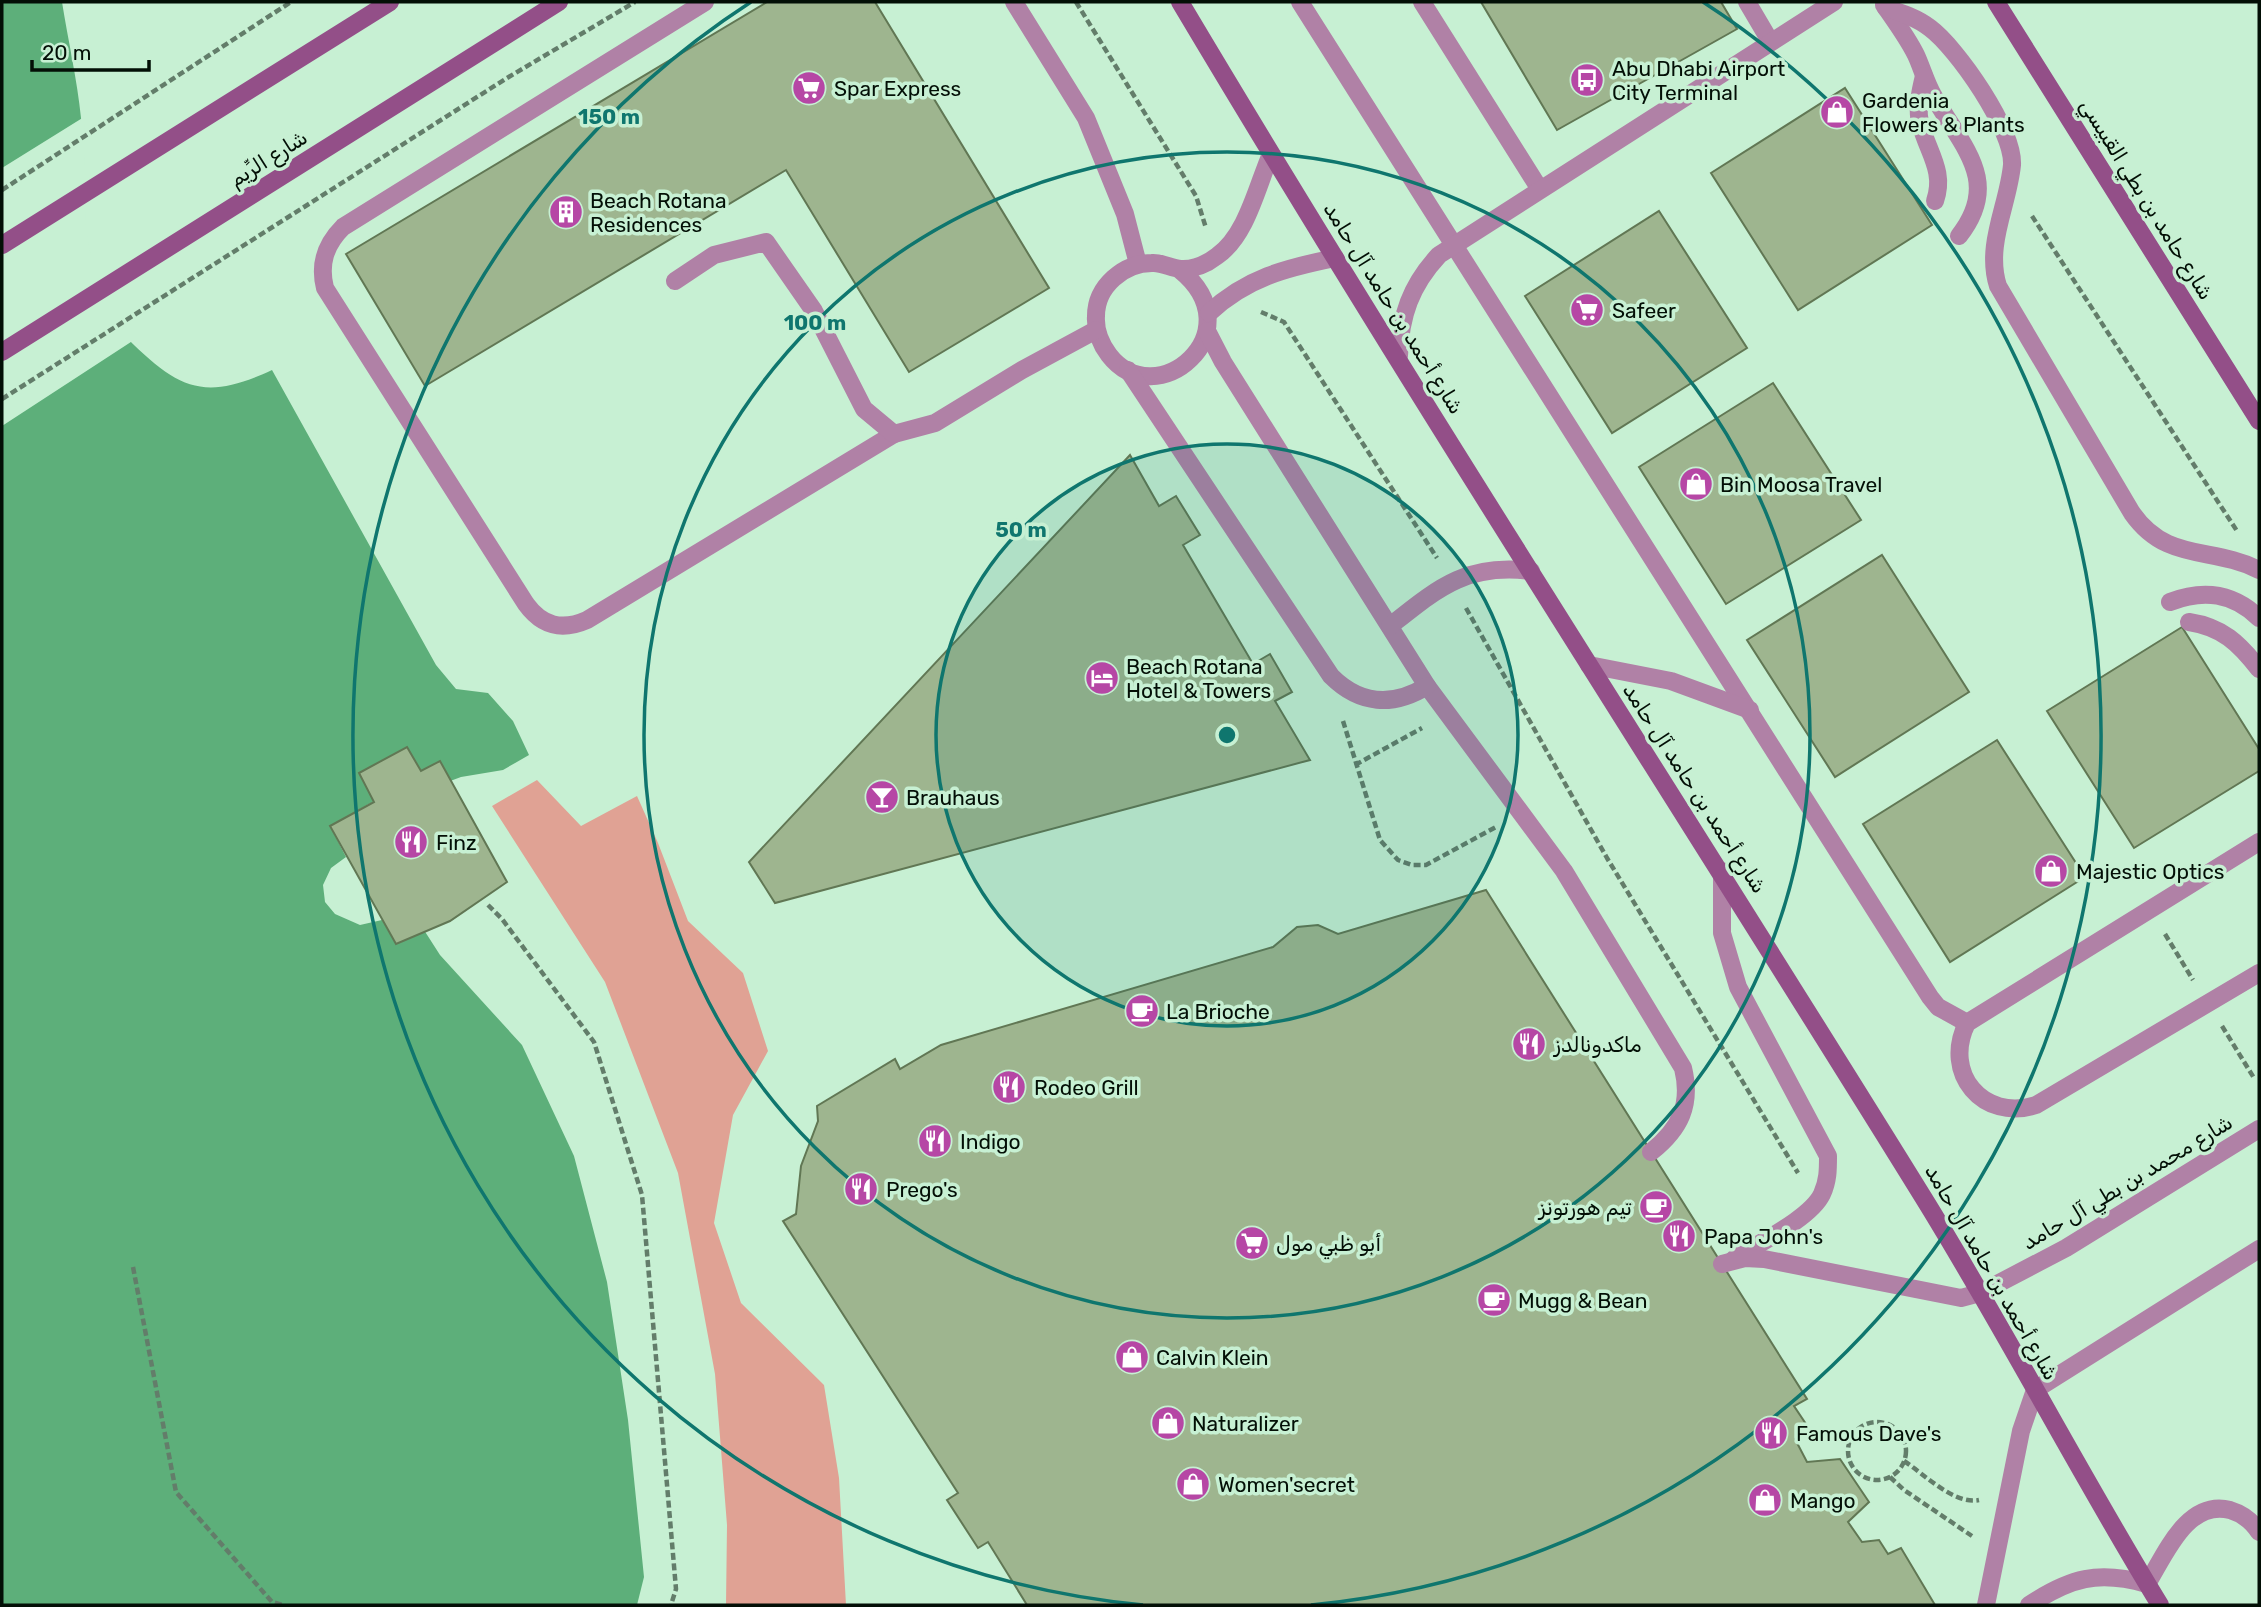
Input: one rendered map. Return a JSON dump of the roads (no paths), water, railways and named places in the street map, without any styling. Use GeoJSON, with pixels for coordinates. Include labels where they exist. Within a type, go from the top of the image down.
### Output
{"type":"FeatureCollection","features":[{"type":"Feature","properties":{"kind":"main road"},"geometry":{"type":"LineString","coordinates":[[2,244],[390,2]]}},
{"type":"Feature","properties":{"kind":"main road","name":"شارع الرِّيم"},"geometry":{"type":"LineString","coordinates":[[2,352],[559,2]]}},
{"type":"Feature","properties":{"kind":"main road","name":"شارع أحمد بن حامد آل حامد"},"geometry":{"type":"LineString","coordinates":[[1180,2],[1335,258],[1399,356],[1589,665],[1722,871],[1980,1293],[2160,1605]]}},
{"type":"Feature","properties":{"kind":"main road","name":"شارع حامد بن بطي القبيسي"},"geometry":{"type":"LineString","coordinates":[[1996,2],[2259,421]]}},
{"type":"Feature","properties":{"kind":"street"},"geometry":{"type":"LineString","coordinates":[[705,2],[343,227],[333,237],[322,261],[325,288],[526,604],[541,621],[565,627],[587,620],[894,434],[935,423],[1022,370],[1097,331]]}},
{"type":"Feature","properties":{"kind":"street"},"geometry":{"type":"LineString","coordinates":[[1014,2],[1086,118],[1125,214],[1139,264]]}},
{"type":"Feature","properties":{"kind":"street"},"geometry":{"type":"LineString","coordinates":[[1300,2],[1930,997],[1938,1007],[1967,1023]]}},
{"type":"Feature","properties":{"kind":"street"},"geometry":{"type":"LineString","coordinates":[[1422,2],[1539,188]]}},
{"type":"Feature","properties":{"kind":"street"},"geometry":{"type":"LineString","coordinates":[[1746,2],[1770,41]]}},
{"type":"Feature","properties":{"kind":"street"},"geometry":{"type":"LineString","coordinates":[[1399,356],[1405,307],[1415,284],[1426,268],[1454,243],[1834,2]]}},
{"type":"Feature","properties":{"kind":"street"},"geometry":{"type":"LineString","coordinates":[[1884,5],[1909,43],[1924,76],[1969,153],[1977,172],[1976,208],[1959,236]]}},
{"type":"Feature","properties":{"kind":"street"},"geometry":{"type":"LineString","coordinates":[[1884,5],[1928,26],[1957,56],[2009,142],[2012,164],[1993,257],[1998,286],[2132,513],[2154,537],[2172,547],[2229,559],[2259,570]]}},
{"type":"Feature","properties":{"kind":"street"},"geometry":{"type":"LineString","coordinates":[[1924,76],[1919,116],[1938,169],[1940,180],[1935,201]]}},
{"type":"Feature","properties":{"kind":"street"},"geometry":{"type":"LineString","coordinates":[[1180,270],[1206,263],[1231,244],[1271,153]]}},
{"type":"Feature","properties":{"kind":"street"},"geometry":{"type":"LineString","coordinates":[[675,281],[714,255],[766,242],[814,311],[864,409],[894,434]]}},
{"type":"Feature","properties":{"kind":"street"},"geometry":{"type":"LineString","coordinates":[[1335,258],[1291,267],[1254,279],[1226,297],[1208,322],[1202,347],[1177,369],[1152,375],[1128,370],[1113,360],[1102,347],[1095,313],[1100,296],[1122,270],[1153,262],[1180,270],[1204,296],[1208,322],[1223,362],[1427,686],[1564,871],[1683,1068],[1687,1086],[1686,1105],[1669,1138],[1651,1152]]}},
{"type":"Feature","properties":{"kind":"street"},"geometry":{"type":"LineString","coordinates":[[1128,370],[1331,676],[1344,689],[1377,701],[1395,701],[1427,686]]}},
{"type":"Feature","properties":{"kind":"street"},"geometry":{"type":"LineString","coordinates":[[1390,626],[1451,581],[1476,572],[1504,568],[1531,571]]}},
{"type":"Feature","properties":{"kind":"street"},"geometry":{"type":"LineString","coordinates":[[2170,602],[2188,595],[2217,595],[2244,604],[2259,618]]}},
{"type":"Feature","properties":{"kind":"street"},"geometry":{"type":"LineString","coordinates":[[2189,622],[2204,624],[2233,638],[2259,668]]}},
{"type":"Feature","properties":{"kind":"street"},"geometry":{"type":"LineString","coordinates":[[1589,665],[1671,681],[1750,710]]}},
{"type":"Feature","properties":{"kind":"street"},"geometry":{"type":"LineString","coordinates":[[2259,842],[1967,1023],[1959,1045],[1961,1068],[1978,1095],[1990,1105],[2006,1110],[2022,1110],[2036,1105],[2259,973]]}},
{"type":"Feature","properties":{"kind":"street"},"geometry":{"type":"LineString","coordinates":[[1722,871],[1722,933],[1738,987],[1828,1156],[1828,1177],[1821,1196],[1808,1210],[1728,1262],[1764,1259],[1961,1298],[1980,1293]]}},
{"type":"Feature","properties":{"kind":"street","name":"شارع محمد بن بطي آل حامد"},"geometry":{"type":"LineString","coordinates":[[1980,1293],[2066,1248],[2259,1129]]}},
{"type":"Feature","properties":{"kind":"street"},"geometry":{"type":"LineString","coordinates":[[1986,1605],[1999,1554],[2018,1446],[2035,1390],[2259,1249]]}},
{"type":"Feature","properties":{"kind":"street"},"geometry":{"type":"LineString","coordinates":[[2029,1605],[2050,1591],[2098,1576],[2123,1577],[2147,1584],[2185,1524],[2196,1515],[2224,1508],[2240,1513],[2259,1532]]}},
{"type":"Feature","properties":{"kind":"place","name":"Abu Dhabi Airport City Terminal"},"geometry":{"type":"Point","coordinates":[1587,80]}},
{"type":"Feature","properties":{"kind":"place","name":"Spar Express"},"geometry":{"type":"Point","coordinates":[809,88]}},
{"type":"Feature","properties":{"kind":"place","name":"Gardenia Flowers & Plants"},"geometry":{"type":"Point","coordinates":[1837,112]}},
{"type":"Feature","properties":{"kind":"place","name":"Beach Rotana Residences"},"geometry":{"type":"Point","coordinates":[566,212]}},
{"type":"Feature","properties":{"kind":"place","name":"Safeer"},"geometry":{"type":"Point","coordinates":[1587,310]}},
{"type":"Feature","properties":{"kind":"place","name":"Bin Moosa Travel"},"geometry":{"type":"Point","coordinates":[1696,484]}},
{"type":"Feature","properties":{"kind":"place","name":"Beach Rotana Hotel & Towers"},"geometry":{"type":"Point","coordinates":[1102,678]}},
{"type":"Feature","properties":{"kind":"place","name":"Brauhaus"},"geometry":{"type":"Point","coordinates":[882,797]}},
{"type":"Feature","properties":{"kind":"place","name":"Finz"},"geometry":{"type":"Point","coordinates":[411,842]}},
{"type":"Feature","properties":{"kind":"place","name":"Majestic Optics"},"geometry":{"type":"Point","coordinates":[2051,871]}},
{"type":"Feature","properties":{"kind":"place","name":"La Brioche"},"geometry":{"type":"Point","coordinates":[1142,1011]}},
{"type":"Feature","properties":{"kind":"place","name":"ماكدونالدز"},"geometry":{"type":"Point","coordinates":[1529,1044]}},
{"type":"Feature","properties":{"kind":"place","name":"Rodeo Grill"},"geometry":{"type":"Point","coordinates":[1009,1087]}},
{"type":"Feature","properties":{"kind":"place","name":"Indigo"},"geometry":{"type":"Point","coordinates":[935,1141]}},
{"type":"Feature","properties":{"kind":"place","name":"Prego's"},"geometry":{"type":"Point","coordinates":[861,1189]}},
{"type":"Feature","properties":{"kind":"place","name":"تيم هورتونز"},"geometry":{"type":"Point","coordinates":[1656,1207]}},
{"type":"Feature","properties":{"kind":"place","name":"Papa John's"},"geometry":{"type":"Point","coordinates":[1679,1236]}},
{"type":"Feature","properties":{"kind":"place","name":"أبو ظبي مول"},"geometry":{"type":"Point","coordinates":[1252,1243]}},
{"type":"Feature","properties":{"kind":"place","name":"Mugg & Bean"},"geometry":{"type":"Point","coordinates":[1494,1300]}},
{"type":"Feature","properties":{"kind":"place","name":"Calvin Klein"},"geometry":{"type":"Point","coordinates":[1132,1357]}},
{"type":"Feature","properties":{"kind":"place","name":"Naturalizer"},"geometry":{"type":"Point","coordinates":[1168,1423]}},
{"type":"Feature","properties":{"kind":"place","name":"Famous Dave's"},"geometry":{"type":"Point","coordinates":[1771,1433]}},
{"type":"Feature","properties":{"kind":"place","name":"Women'secret"},"geometry":{"type":"Point","coordinates":[1193,1484]}},
{"type":"Feature","properties":{"kind":"place","name":"Mango"},"geometry":{"type":"Point","coordinates":[1765,1500]}}]}
